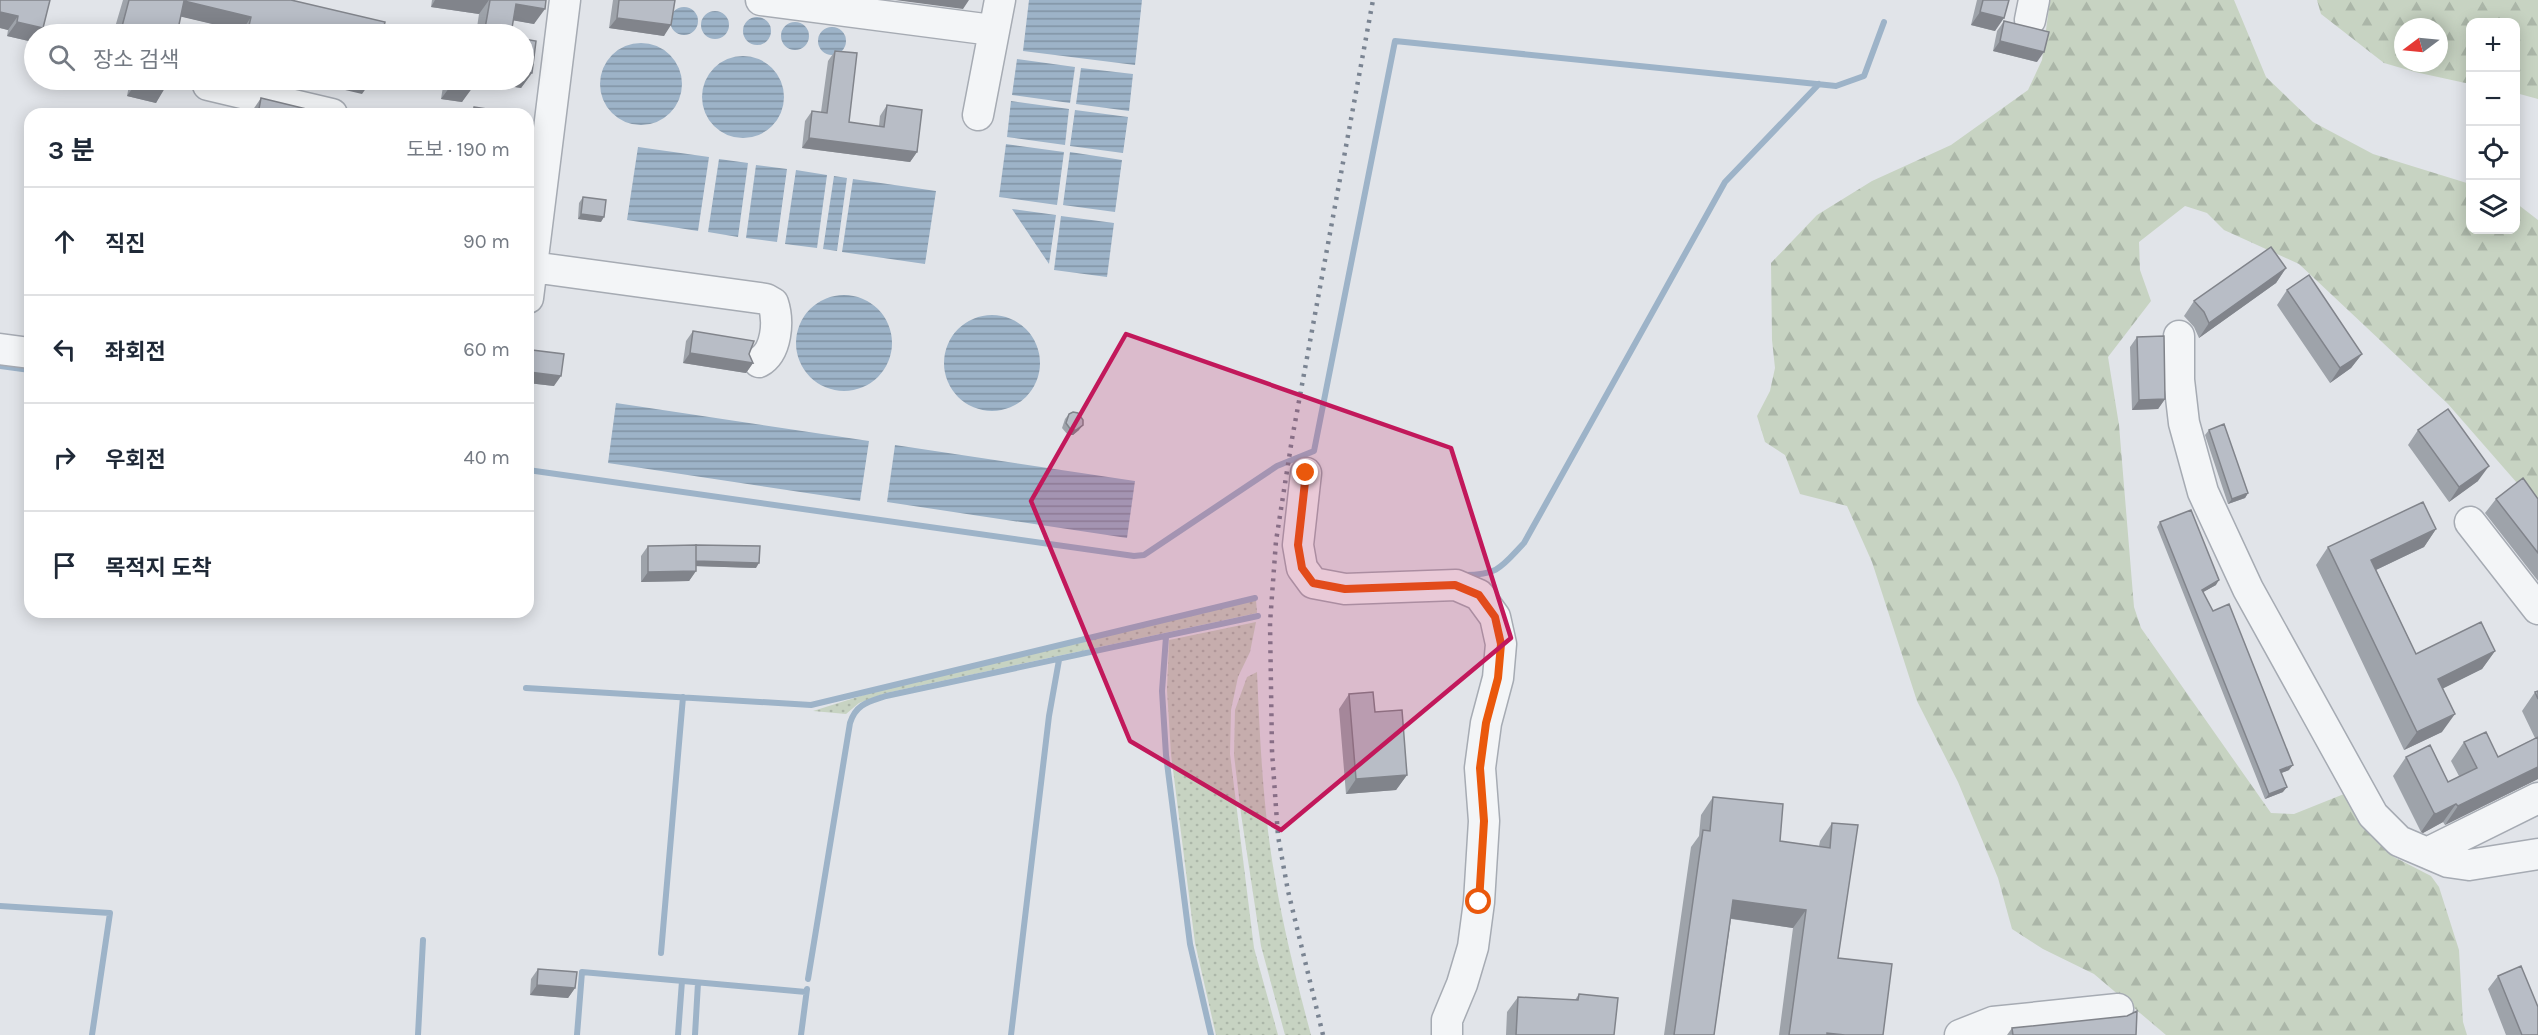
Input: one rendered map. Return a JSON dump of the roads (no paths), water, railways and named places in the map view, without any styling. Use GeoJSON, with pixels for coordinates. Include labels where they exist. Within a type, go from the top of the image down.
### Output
{"type":"FeatureCollection","features":[{"type":"Feature","properties":{"kind":"street"},"geometry":{"type":"LineString","coordinates":[[534,251],[565,0]]}},
{"type":"Feature","properties":{"kind":"street"},"geometry":{"type":"LineString","coordinates":[[761,0],[992,30]]}},
{"type":"Feature","properties":{"kind":"street"},"geometry":{"type":"LineString","coordinates":[[978,115],[992,30],[1000,0]]}},
{"type":"Feature","properties":{"kind":"street"},"geometry":{"type":"LineString","coordinates":[[229,90],[306,108]]}},
{"type":"Feature","properties":{"kind":"street"},"geometry":{"type":"LineString","coordinates":[[534,267],[766,299],[773,303],[776,313],[772,350],[766,358],[759,362]]}},
{"type":"Feature","properties":{"kind":"street"},"geometry":{"type":"LineString","coordinates":[[2179,336],[2179,380],[2184,423],[2203,492],[2248,589],[2373,816],[2399,841],[2448,862],[2469,865],[2538,854]]}},
{"type":"Feature","properties":{"kind":"street"},"geometry":{"type":"LineString","coordinates":[[0,349],[24,352]]}},
{"type":"Feature","properties":{"kind":"street"},"geometry":{"type":"LineString","coordinates":[[1306,473],[1298,545],[1302,568],[1313,583],[1345,589],[1455,585],[1479,595],[1495,617],[1501,644],[1498,678],[1486,723],[1480,768],[1484,821],[1479,902],[1473,947],[1447,1020],[1447,1035]]}},
{"type":"Feature","properties":{"kind":"street"},"geometry":{"type":"LineString","coordinates":[[2470,522],[2537,606]]}},
{"type":"Feature","properties":{"kind":"street"},"geometry":{"type":"LineString","coordinates":[[2427,853],[2538,798]]}},
{"type":"Feature","properties":{"kind":"street"},"geometry":{"type":"LineString","coordinates":[[1960,1035],[1993,1022],[2118,1009]]}},
{"type":"Feature","properties":{"kind":"water"},"geometry":{"type":"Polygon","coordinates":[[[1029,0],[1142,0],[1135,65],[1023,51],[1029,0]]]}},
{"type":"Feature","properties":{"kind":"water"},"geometry":{"type":"Polygon","coordinates":[[[684,7],[694,11],[698,21],[694,31],[684,35],[674,31],[670,21],[674,11],[684,7]]]}},
{"type":"Feature","properties":{"kind":"water"},"geometry":{"type":"Polygon","coordinates":[[[715,11],[725,15],[729,25],[725,35],[715,39],[705,35],[701,25],[705,15],[715,11]]]}},
{"type":"Feature","properties":{"kind":"water"},"geometry":{"type":"Polygon","coordinates":[[[757,17],[767,21],[771,31],[767,41],[757,45],[747,41],[743,31],[747,21],[757,17]]]}},
{"type":"Feature","properties":{"kind":"water"},"geometry":{"type":"Polygon","coordinates":[[[795,22],[805,26],[809,36],[805,46],[795,50],[785,46],[781,36],[785,26],[795,22]]]}},
{"type":"Feature","properties":{"kind":"water"},"geometry":{"type":"Polygon","coordinates":[[[832,27],[842,31],[846,41],[842,51],[832,55],[822,51],[818,41],[822,31],[832,27]]]}},
{"type":"Feature","properties":{"kind":"water"},"geometry":{"type":"Polygon","coordinates":[[[641,43],[657,46],[670,55],[679,68],[682,84],[679,100],[670,113],[657,122],[641,125],[625,122],[612,113],[603,100],[600,84],[603,68],[612,55],[625,46],[641,43]]]}},
{"type":"Feature","properties":{"kind":"water"},"geometry":{"type":"Polygon","coordinates":[[[743,56],[759,59],[772,68],[781,81],[784,97],[781,113],[772,126],[759,135],[743,138],[727,135],[714,126],[705,113],[702,97],[705,81],[714,68],[727,59],[743,56]]]}},
{"type":"Feature","properties":{"kind":"water"},"geometry":{"type":"Polygon","coordinates":[[[1017,59],[1075,67],[1070,103],[1012,95],[1017,59]]]}},
{"type":"Feature","properties":{"kind":"water"},"geometry":{"type":"Polygon","coordinates":[[[1081,68],[1133,74],[1129,111],[1076,104],[1081,68]]]}},
{"type":"Feature","properties":{"kind":"water"},"geometry":{"type":"Polygon","coordinates":[[[1011,101],[1069,109],[1065,145],[1007,137],[1011,101]]]}},
{"type":"Feature","properties":{"kind":"water"},"geometry":{"type":"Polygon","coordinates":[[[1075,110],[1128,117],[1123,153],[1070,146],[1075,110]]]}},
{"type":"Feature","properties":{"kind":"water"},"geometry":{"type":"Polygon","coordinates":[[[1006,144],[1064,152],[1057,205],[999,197],[1006,144]]]}},
{"type":"Feature","properties":{"kind":"water"},"geometry":{"type":"Polygon","coordinates":[[[638,147],[709,157],[698,231],[627,220],[638,147]]]}},
{"type":"Feature","properties":{"kind":"water"},"geometry":{"type":"Polygon","coordinates":[[[1070,152],[1122,160],[1115,212],[1063,205],[1070,152]]]}},
{"type":"Feature","properties":{"kind":"water"},"geometry":{"type":"Polygon","coordinates":[[[719,159],[748,163],[738,237],[708,232],[719,159]]]}},
{"type":"Feature","properties":{"kind":"water"},"geometry":{"type":"Polygon","coordinates":[[[756,165],[787,169],[777,242],[746,238],[756,165]]]}},
{"type":"Feature","properties":{"kind":"water"},"geometry":{"type":"Polygon","coordinates":[[[796,170],[827,175],[817,248],[785,244],[796,170]]]}},
{"type":"Feature","properties":{"kind":"water"},"geometry":{"type":"Polygon","coordinates":[[[834,176],[847,178],[837,251],[823,249],[834,176]]]}},
{"type":"Feature","properties":{"kind":"water"},"geometry":{"type":"Polygon","coordinates":[[[853,179],[936,191],[925,264],[842,252],[853,179]]]}},
{"type":"Feature","properties":{"kind":"water"},"geometry":{"type":"Polygon","coordinates":[[[1012,209],[1056,215],[1049,264],[1012,209]]]}},
{"type":"Feature","properties":{"kind":"water"},"geometry":{"type":"Polygon","coordinates":[[[1061,216],[1114,223],[1107,277],[1054,270],[1061,216]]]}},
{"type":"Feature","properties":{"kind":"water"},"geometry":{"type":"Polygon","coordinates":[[[844,295],[862,299],[878,309],[888,325],[892,343],[888,361],[878,377],[862,387],[844,391],[826,387],[810,377],[800,361],[796,343],[800,325],[810,309],[826,299],[844,295]]]}},
{"type":"Feature","properties":{"kind":"water"},"geometry":{"type":"Polygon","coordinates":[[[992,315],[1010,319],[1026,329],[1036,345],[1040,363],[1036,381],[1026,397],[1010,407],[992,411],[974,407],[958,397],[948,381],[944,363],[948,345],[958,329],[974,319],[992,315]]]}},
{"type":"Feature","properties":{"kind":"water"},"geometry":{"type":"Polygon","coordinates":[[[616,403],[869,441],[860,501],[608,463],[616,403]]]}},
{"type":"Feature","properties":{"kind":"water"},"geometry":{"type":"Polygon","coordinates":[[[895,445],[1135,481],[1127,538],[887,502],[895,445]]]}},
{"type":"Feature","properties":{"kind":"waterway"},"geometry":{"type":"LineString","coordinates":[[534,471],[1134,556],[1144,555],[1277,466],[1314,451],[1395,41],[1836,86],[1864,76],[1884,22]]}},
{"type":"Feature","properties":{"kind":"waterway"},"geometry":{"type":"LineString","coordinates":[[1465,575],[1476,575],[1499,568],[1524,543],[1725,182],[1819,84]]}},
{"type":"Feature","properties":{"kind":"waterway"},"geometry":{"type":"LineString","coordinates":[[0,366],[24,369]]}},
{"type":"Feature","properties":{"kind":"waterway"},"geometry":{"type":"LineString","coordinates":[[526,688],[811,705],[1255,598]]}},
{"type":"Feature","properties":{"kind":"waterway"},"geometry":{"type":"LineString","coordinates":[[808,979],[850,723],[859,708],[868,702],[886,696],[1258,616]]}},
{"type":"Feature","properties":{"kind":"waterway"},"geometry":{"type":"LineString","coordinates":[[1166,637],[1162,691],[1166,755],[1190,944],[1211,1035]]}},
{"type":"Feature","properties":{"kind":"waterway"},"geometry":{"type":"LineString","coordinates":[[1011,1035],[1049,716],[1059,660]]}},
{"type":"Feature","properties":{"kind":"waterway"},"geometry":{"type":"LineString","coordinates":[[661,953],[683,697]]}},
{"type":"Feature","properties":{"kind":"waterway"},"geometry":{"type":"LineString","coordinates":[[0,906],[110,913],[92,1035]]}},
{"type":"Feature","properties":{"kind":"waterway"},"geometry":{"type":"LineString","coordinates":[[418,1035],[423,940]]}},
{"type":"Feature","properties":{"kind":"waterway"},"geometry":{"type":"LineString","coordinates":[[577,1035],[582,972],[806,992]]}},
{"type":"Feature","properties":{"kind":"waterway"},"geometry":{"type":"LineString","coordinates":[[678,1035],[682,981]]}},
{"type":"Feature","properties":{"kind":"waterway"},"geometry":{"type":"LineString","coordinates":[[695,1035],[698,983]]}},
{"type":"Feature","properties":{"kind":"waterway"},"geometry":{"type":"LineString","coordinates":[[801,1035],[807,989]]}},
{"type":"Feature","properties":{"kind":"railway"},"geometry":{"type":"LineString","coordinates":[[1323,1035],[1288,891],[1278,836],[1272,751],[1270,623],[1276,541],[1292,439],[1373,0]]}}]}
